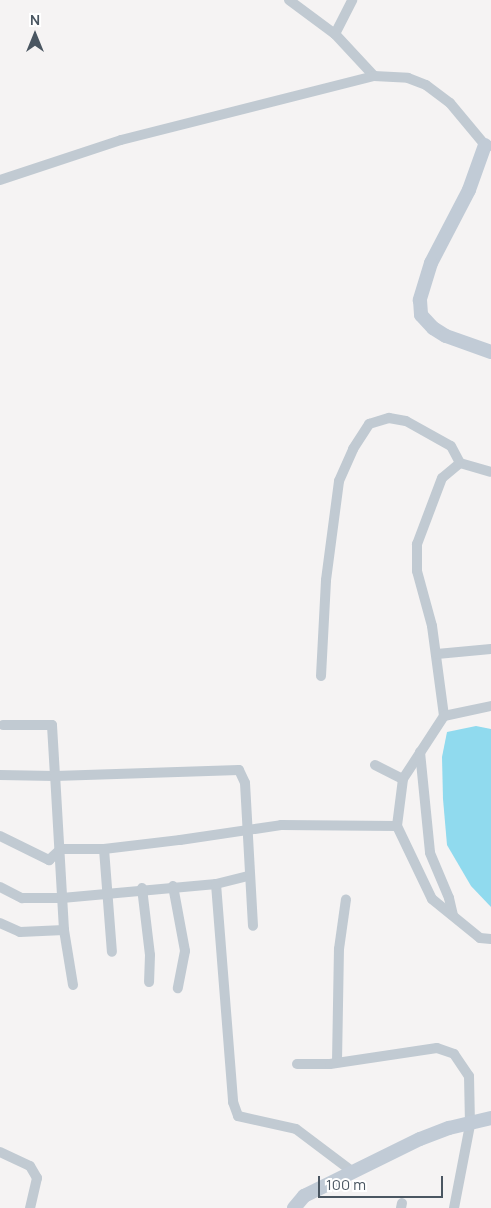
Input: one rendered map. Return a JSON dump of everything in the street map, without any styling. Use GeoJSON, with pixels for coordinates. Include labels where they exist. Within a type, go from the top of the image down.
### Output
{"type":"FeatureCollection","features":[{"type":"Feature","properties":{"kind":"street"},"geometry":{"type":"LineString","coordinates":[[289,0],[334,34],[374,76]]}},
{"type":"Feature","properties":{"kind":"street"},"geometry":{"type":"LineString","coordinates":[[334,34],[352,0]]}},
{"type":"Feature","properties":{"kind":"street"},"geometry":{"type":"LineString","coordinates":[[0,180],[121,140],[374,76],[408,78],[426,85],[450,103],[488,146],[469,190],[431,263],[420,300],[421,315],[433,328],[446,336],[491,352]]}},
{"type":"Feature","properties":{"kind":"street"},"geometry":{"type":"LineString","coordinates":[[321,676],[326,580],[339,481],[357,443],[369,424],[389,418],[406,421],[451,446],[460,463],[491,472]]}},
{"type":"Feature","properties":{"kind":"street"},"geometry":{"type":"LineString","coordinates":[[460,463],[442,478],[417,544],[417,571],[437,654],[436,673],[444,716],[403,779],[397,826],[426,891],[480,938],[491,939]]}},
{"type":"Feature","properties":{"kind":"street"},"geometry":{"type":"LineString","coordinates":[[437,654],[491,649]]}},
{"type":"Feature","properties":{"kind":"street"},"geometry":{"type":"LineString","coordinates":[[444,716],[491,706]]}},
{"type":"Feature","properties":{"kind":"street"},"geometry":{"type":"LineString","coordinates":[[3,725],[52,725],[61,849],[64,930],[73,985]]}},
{"type":"Feature","properties":{"kind":"street"},"geometry":{"type":"LineString","coordinates":[[420,752],[430,853],[449,898],[453,916]]}},
{"type":"Feature","properties":{"kind":"street"},"geometry":{"type":"LineString","coordinates":[[375,765],[403,779]]}},
{"type":"Feature","properties":{"kind":"street"},"geometry":{"type":"LineString","coordinates":[[0,775],[55,776],[239,770],[245,783],[248,876],[252,880],[253,926]]}},
{"type":"Feature","properties":{"kind":"street"},"geometry":{"type":"LineString","coordinates":[[0,836],[49,860],[61,849],[104,849],[247,828],[281,825],[397,826]]}},
{"type":"Feature","properties":{"kind":"street"},"geometry":{"type":"LineString","coordinates":[[104,849],[112,952]]}},
{"type":"Feature","properties":{"kind":"street"},"geometry":{"type":"LineString","coordinates":[[0,887],[22,898],[62,898],[142,888],[216,884],[248,876]]}},
{"type":"Feature","properties":{"kind":"street"},"geometry":{"type":"LineString","coordinates":[[216,884],[233,1102],[238,1116],[296,1129],[354,1172]]}},
{"type":"Feature","properties":{"kind":"street"},"geometry":{"type":"LineString","coordinates":[[174,886],[185,951],[178,988]]}},
{"type":"Feature","properties":{"kind":"street"},"geometry":{"type":"LineString","coordinates":[[142,888],[150,955],[149,982]]}},
{"type":"Feature","properties":{"kind":"street"},"geometry":{"type":"LineString","coordinates":[[337,1062],[339,949],[346,899]]}},
{"type":"Feature","properties":{"kind":"street"},"geometry":{"type":"LineString","coordinates":[[0,923],[20,932],[64,930]]}},
{"type":"Feature","properties":{"kind":"street"},"geometry":{"type":"LineString","coordinates":[[298,1064],[337,1062],[437,1048],[454,1054],[469,1076],[470,1126],[454,1208]]}},
{"type":"Feature","properties":{"kind":"street"},"geometry":{"type":"LineString","coordinates":[[294,1208],[304,1196],[420,1139],[449,1128],[470,1126],[491,1118]]}},
{"type":"Feature","properties":{"kind":"street"},"geometry":{"type":"LineString","coordinates":[[0,1152],[30,1166],[37,1178],[30,1208]]}},
{"type":"Feature","properties":{"kind":"water"},"geometry":{"type":"Polygon","coordinates":[[[476,726],[491,729],[491,907],[471,886],[447,845],[443,799],[442,757],[447,732],[476,726]]]}}]}
